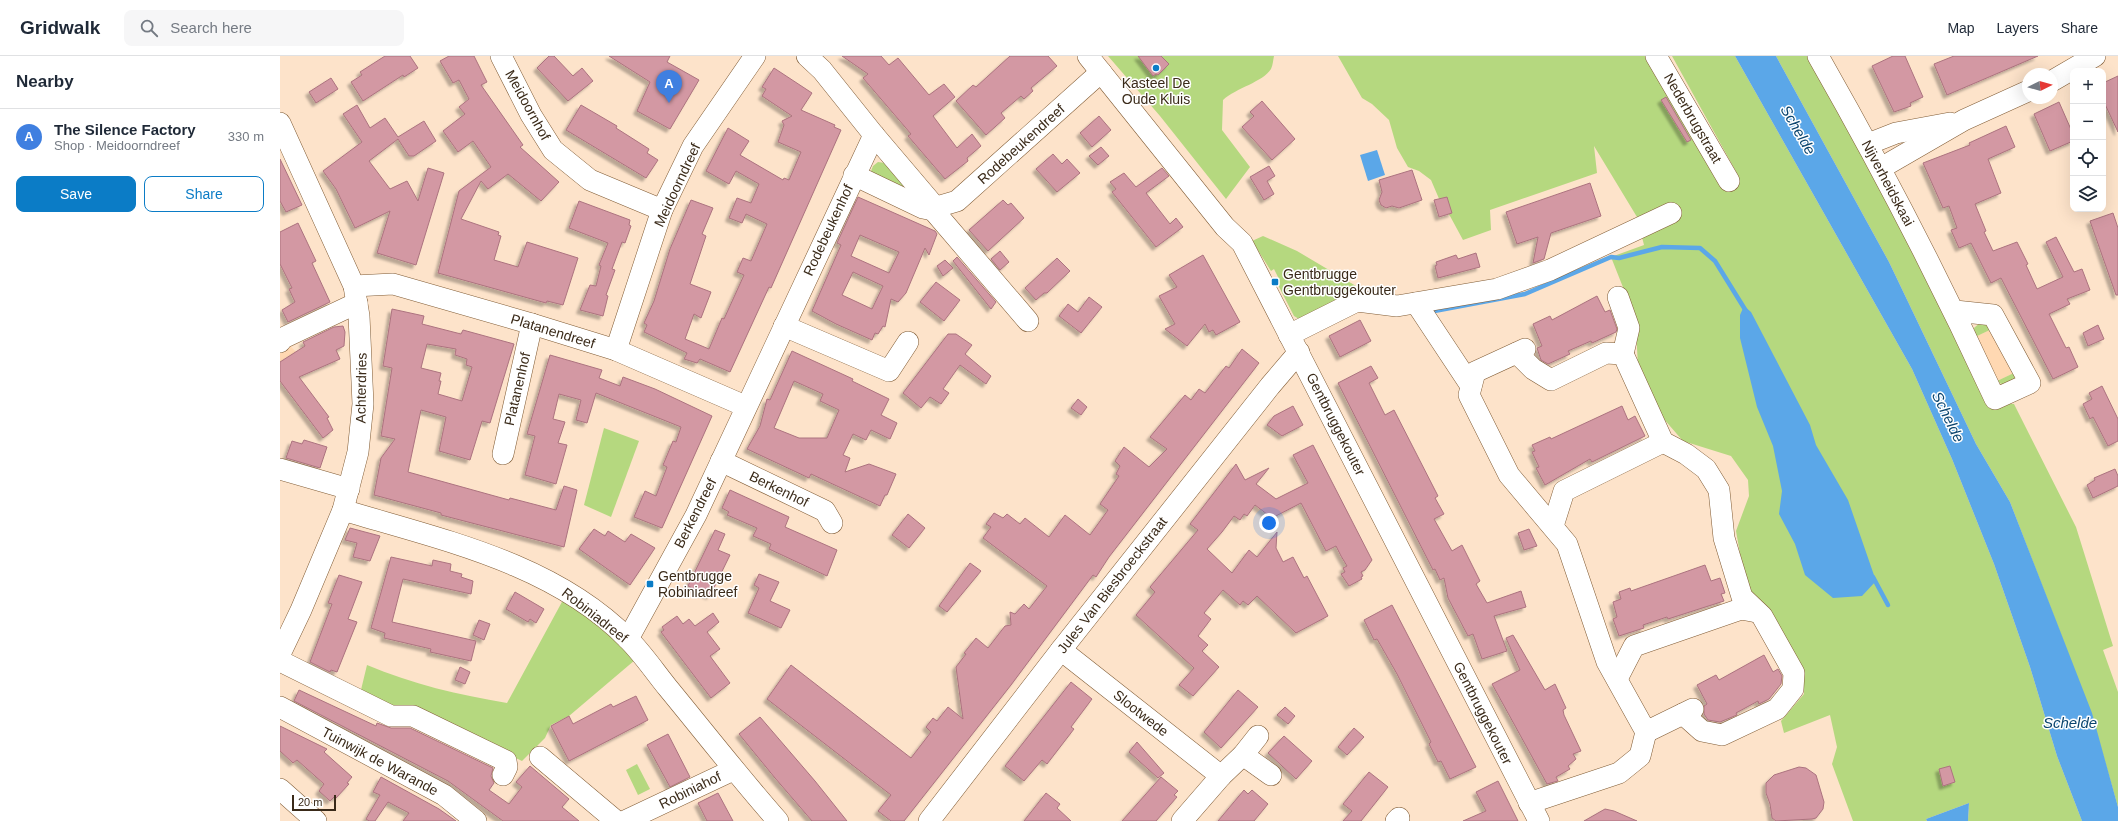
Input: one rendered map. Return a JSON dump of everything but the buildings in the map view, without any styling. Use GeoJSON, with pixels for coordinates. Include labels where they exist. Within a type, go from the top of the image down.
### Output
{"type":"FeatureCollection","features":[{"type":"Feature","properties":{"kind":"street","name":"Meidoornhof"},"geometry":{"type":"LineString","coordinates":[[501,56],[531,115],[554,150],[590,180],[662,210]]}},
{"type":"Feature","properties":{"kind":"street","name":"Meidoorndreef"},"geometry":{"type":"LineString","coordinates":[[616,350],[662,210],[693,146],[755,56]]}},
{"type":"Feature","properties":{"kind":"street"},"geometry":{"type":"LineString","coordinates":[[807,56],[822,70],[1028,321]]}},
{"type":"Feature","properties":{"kind":"street","name":"Gentbruggekouter"},"geometry":{"type":"LineString","coordinates":[[1088,56],[1225,227],[1242,243],[1539,821]]}},
{"type":"Feature","properties":{"kind":"street","name":"Nederbrugstraat"},"geometry":{"type":"LineString","coordinates":[[1656,56],[1728,181]]}},
{"type":"Feature","properties":{"kind":"street","name":"Nijverheidskaai"},"geometry":{"type":"LineString","coordinates":[[1818,56],[1881,168],[1954,311]]}},
{"type":"Feature","properties":{"kind":"street"},"geometry":{"type":"LineString","coordinates":[[2058,78],[2095,56]]}},
{"type":"Feature","properties":{"kind":"street","name":"Rodebeukendreef"},"geometry":{"type":"LineString","coordinates":[[935,209],[956,202],[1101,72]]}},
{"type":"Feature","properties":{"kind":"street"},"geometry":{"type":"LineString","coordinates":[[1881,168],[1964,120],[2022,94]]}},
{"type":"Feature","properties":{"kind":"street"},"geometry":{"type":"LineString","coordinates":[[1868,144],[1896,133],[1964,120]]}},
{"type":"Feature","properties":{"kind":"street","name":"Achterdries"},"geometry":{"type":"LineString","coordinates":[[280,123],[356,294],[361,339],[363,404],[358,452],[343,510],[301,610],[280,654]]}},
{"type":"Feature","properties":{"kind":"street","name":"Rodebeukenhof"},"geometry":{"type":"LineString","coordinates":[[745,406],[874,135]]}},
{"type":"Feature","properties":{"kind":"street"},"geometry":{"type":"LineString","coordinates":[[854,175],[923,208],[935,209]]}},
{"type":"Feature","properties":{"kind":"street","name":"Jules Van Biesbroeckstraat"},"geometry":{"type":"LineString","coordinates":[[929,821],[1061,650],[1270,386],[1294,343],[1357,301],[1397,306],[1497,289],[1550,270],[1671,213]]}},
{"type":"Feature","properties":{"kind":"street","name":"Platanendreef"},"geometry":{"type":"LineString","coordinates":[[356,294],[393,284],[532,324],[616,350],[745,406]]}},
{"type":"Feature","properties":{"kind":"street"},"geometry":{"type":"LineString","coordinates":[[280,342],[283,338],[356,294]]}},
{"type":"Feature","properties":{"kind":"street"},"geometry":{"type":"LineString","coordinates":[[1618,297],[1629,328],[1623,354],[1663,442],[1686,454],[1706,469],[1719,490],[1724,538],[1742,597],[1762,616],[1794,673],[1794,689],[1777,709],[1722,736],[1702,730],[1688,711],[1646,732]]}},
{"type":"Feature","properties":{"kind":"street"},"geometry":{"type":"LineString","coordinates":[[1416,303],[1471,386]]}},
{"type":"Feature","properties":{"kind":"street","name":"Platanenhof"},"geometry":{"type":"LineString","coordinates":[[503,454],[532,324]]}},
{"type":"Feature","properties":{"kind":"street"},"geometry":{"type":"LineString","coordinates":[[784,326],[889,371],[908,342]]}},
{"type":"Feature","properties":{"kind":"street"},"geometry":{"type":"LineString","coordinates":[[1529,803],[1619,773],[1640,756],[1646,732],[1607,662],[1568,544],[1509,475],[1469,395],[1475,372],[1521,351],[1533,369],[1551,380],[1606,353],[1623,354]]}},
{"type":"Feature","properties":{"kind":"street","name":"Berkendreef"},"geometry":{"type":"LineString","coordinates":[[628,639],[696,515],[745,406]]}},
{"type":"Feature","properties":{"kind":"street"},"geometry":{"type":"LineString","coordinates":[[1553,526],[1564,491],[1663,442]]}},
{"type":"Feature","properties":{"kind":"street","name":"Berkenhof"},"geometry":{"type":"LineString","coordinates":[[721,461],[825,511],[832,522]]}},
{"type":"Feature","properties":{"kind":"street"},"geometry":{"type":"LineString","coordinates":[[280,469],[349,489]]}},
{"type":"Feature","properties":{"kind":"street","name":"Robiniadreef"},"geometry":{"type":"LineString","coordinates":[[343,510],[499,558],[555,584],[597,613],[628,639],[716,746],[732,770],[778,821]]}},
{"type":"Feature","properties":{"kind":"street"},"geometry":{"type":"LineString","coordinates":[[1617,679],[1634,646],[1741,609],[1757,612]]}},
{"type":"Feature","properties":{"kind":"street","name":"Slootwede"},"geometry":{"type":"LineString","coordinates":[[1061,650],[1221,776]]}},
{"type":"Feature","properties":{"kind":"street"},"geometry":{"type":"LineString","coordinates":[[280,661],[391,716],[413,716],[506,761],[507,766],[503,774]]}},
{"type":"Feature","properties":{"kind":"street","name":"Tuinwijk de Warande"},"geometry":{"type":"LineString","coordinates":[[280,707],[444,795],[476,821]]}},
{"type":"Feature","properties":{"kind":"street"},"geometry":{"type":"LineString","coordinates":[[1182,821],[1221,776],[1244,755],[1258,736]]}},
{"type":"Feature","properties":{"kind":"street"},"geometry":{"type":"LineString","coordinates":[[1244,755],[1271,775]]}},
{"type":"Feature","properties":{"kind":"street"},"geometry":{"type":"LineString","coordinates":[[540,757],[616,821]]}},
{"type":"Feature","properties":{"kind":"street","name":"Robiniahof"},"geometry":{"type":"LineString","coordinates":[[625,821],[732,770]]}},
{"type":"Feature","properties":{"kind":"street"},"geometry":{"type":"LineString","coordinates":[[280,789],[316,821]]}},
{"type":"Feature","properties":{"kind":"shaded area"},"geometry":{"type":"Polygon","coordinates":[[[1994,328],[2016,372],[1997,381],[1975,337],[1994,328]]]}},
{"type":"Feature","properties":{"kind":"shaded area"},"geometry":{"type":"Polygon","coordinates":[[[280,335],[296,352],[280,380],[280,335]]]}},
{"type":"Feature","properties":{"kind":"green space"},"geometry":{"type":"Polygon","coordinates":[[[1108,56],[1274,56],[1272,67],[1267,74],[1223,100],[1222,130],[1250,167],[1226,199],[1160,116],[1108,56]]]}},
{"type":"Feature","properties":{"kind":"green space"},"geometry":{"type":"Polygon","coordinates":[[[1338,56],[1649,56],[1718,172],[1739,177],[1672,56],[1735,56],[1912,369],[1952,459],[1994,564],[2030,667],[2057,756],[2082,821],[1968,821],[1969,803],[1926,819],[1927,821],[1853,821],[1832,764],[1837,747],[1830,715],[1784,733],[1781,721],[1804,694],[1804,681],[1745,582],[1736,531],[1749,496],[1748,480],[1731,456],[1683,441],[1656,410],[1638,368],[1636,327],[1632,310],[1611,257],[1644,245],[1637,217],[1594,146],[1597,173],[1490,210],[1491,230],[1463,240],[1450,216],[1443,208],[1431,180],[1419,171],[1408,167],[1397,148],[1389,120],[1372,104],[1362,98],[1338,56]]]}},
{"type":"Feature","properties":{"kind":"green space"},"geometry":{"type":"Polygon","coordinates":[[[1776,56],[1808,56],[1874,173],[1988,402],[2014,404],[2076,527],[2113,646],[2103,650],[2118,692],[2118,807],[2091,713],[2010,502],[1976,444],[1889,262],[1776,56]]]}},
{"type":"Feature","properties":{"kind":"green space"},"geometry":{"type":"Polygon","coordinates":[[[878,162],[885,163],[914,194],[873,176],[871,171],[873,166],[878,162]]]}},
{"type":"Feature","properties":{"kind":"green space"},"geometry":{"type":"Polygon","coordinates":[[[1263,236],[1297,251],[1356,286],[1354,297],[1299,319],[1294,316],[1276,281],[1279,279],[1274,269],[1271,271],[1252,241],[1263,236]]]}},
{"type":"Feature","properties":{"kind":"green space"},"geometry":{"type":"Polygon","coordinates":[[[1982,321],[1994,328],[1975,337],[1974,328],[1982,321]]]}},
{"type":"Feature","properties":{"kind":"green space"},"geometry":{"type":"Polygon","coordinates":[[[2016,372],[2017,378],[2004,386],[1997,381],[2016,372]]]}},
{"type":"Feature","properties":{"kind":"green space"},"geometry":{"type":"Polygon","coordinates":[[[604,428],[639,441],[611,517],[584,505],[604,428]]]}},
{"type":"Feature","properties":{"kind":"green space"},"geometry":{"type":"Polygon","coordinates":[[[563,600],[597,624],[635,660],[569,716],[551,725],[545,738],[522,761],[412,708],[387,708],[360,694],[367,665],[401,678],[436,688],[507,703],[563,600]]]}},
{"type":"Feature","properties":{"kind":"green space"},"geometry":{"type":"Polygon","coordinates":[[[637,764],[650,789],[638,795],[626,770],[637,764]]]}},
{"type":"Feature","properties":{"kind":"water","name":"Schelde"},"geometry":{"type":"Polygon","coordinates":[[[1735,56],[1776,56],[1889,262],[1976,444],[2010,502],[2092,713],[2118,807],[2118,821],[2082,821],[2057,756],[2030,667],[1994,564],[1952,459],[1912,369],[1735,56]]]}},
{"type":"Feature","properties":{"kind":"water"},"geometry":{"type":"Polygon","coordinates":[[[1377,150],[1385,175],[1368,181],[1360,155],[1377,150]]]}},
{"type":"Feature","properties":{"kind":"water"},"geometry":{"type":"Polygon","coordinates":[[[1744,306],[1751,312],[1810,425],[1816,445],[1848,500],[1876,581],[1862,596],[1833,598],[1805,575],[1795,544],[1779,514],[1782,491],[1773,446],[1757,407],[1740,338],[1740,315],[1744,306]]]}},
{"type":"Feature","properties":{"kind":"water"},"geometry":{"type":"Polygon","coordinates":[[[1969,803],[1968,821],[1927,821],[1926,819],[1969,803]]]}},
{"type":"Feature","properties":{"kind":"waterway"},"geometry":{"type":"LineString","coordinates":[[1429,312],[1525,294],[1611,257],[1619,258],[1662,247],[1700,248],[1715,261],[1746,311]]}},
{"type":"Feature","properties":{"kind":"waterway"},"geometry":{"type":"LineString","coordinates":[[1873,577],[1888,605]]}},
{"type":"Feature","properties":{"kind":"place","name":"Kasteel De Oude Kluis"},"geometry":{"type":"Point","coordinates":[1156,68]}},
{"type":"Feature","properties":{"kind":"place","name":"The Silence Factory"},"geometry":{"type":"Point","coordinates":[669,103]}},
{"type":"Feature","properties":{"kind":"place","name":"Gentbrugge Gentbruggekouter"},"geometry":{"type":"Point","coordinates":[1275,282]}},
{"type":"Feature","properties":{"kind":"place","name":"Gentbrugge Robiniadreef"},"geometry":{"type":"Point","coordinates":[650,584]}}]}
